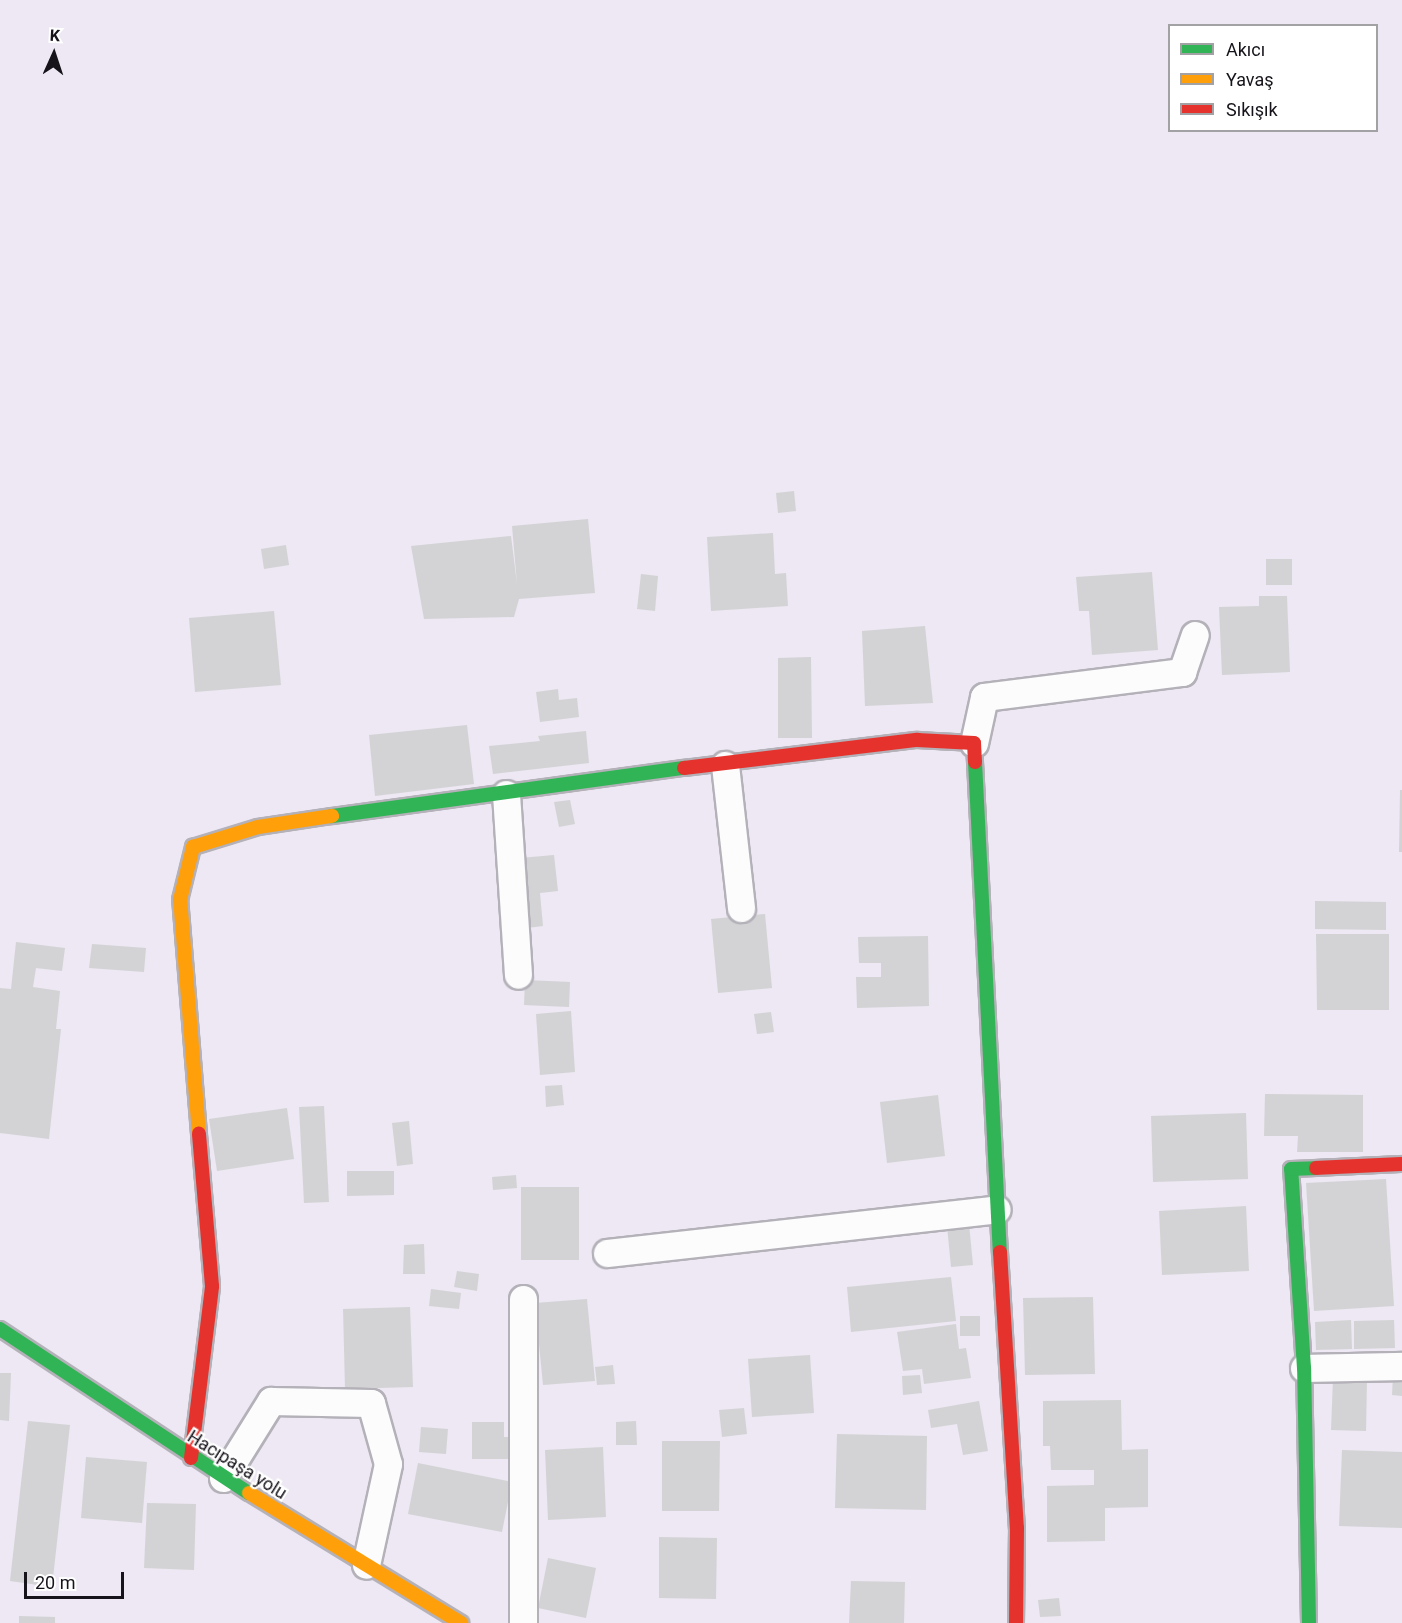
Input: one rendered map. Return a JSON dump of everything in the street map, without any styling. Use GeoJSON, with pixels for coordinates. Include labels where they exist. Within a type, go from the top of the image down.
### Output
{"type":"FeatureCollection","features":[{"type":"Feature","properties":{"kind":"street"},"geometry":{"type":"LineString","coordinates":[[1016,1623],[1017,1528],[997,1209],[974,743],[984,697],[1182,672],[1196,635]]}},
{"type":"Feature","properties":{"kind":"street"},"geometry":{"type":"LineString","coordinates":[[191,1458],[212,1286],[180,900],[193,848],[258,827],[506,794],[616,776],[725,765],[917,740],[974,743]]}},
{"type":"Feature","properties":{"kind":"street"},"geometry":{"type":"LineString","coordinates":[[725,765],[741,908]]}},
{"type":"Feature","properties":{"kind":"street"},"geometry":{"type":"LineString","coordinates":[[506,794],[518,975]]}},
{"type":"Feature","properties":{"kind":"street"},"geometry":{"type":"LineString","coordinates":[[1309,1623],[1304,1368],[1291,1169],[1402,1164]]}},
{"type":"Feature","properties":{"kind":"street"},"geometry":{"type":"LineString","coordinates":[[607,1253],[997,1209]]}},
{"type":"Feature","properties":{"kind":"street"},"geometry":{"type":"LineString","coordinates":[[523,1299],[523,1623]]}},
{"type":"Feature","properties":{"kind":"street","name":"Hacıpaşa yolu"},"geometry":{"type":"LineString","coordinates":[[0,1329],[191,1458],[461,1623]]}},
{"type":"Feature","properties":{"kind":"street"},"geometry":{"type":"LineString","coordinates":[[1304,1368],[1402,1366]]}},
{"type":"Feature","properties":{"kind":"street"},"geometry":{"type":"LineString","coordinates":[[223,1478],[271,1401],[371,1403],[388,1464],[366,1565]]}},
{"type":"Feature","properties":{"kind":"building"},"geometry":{"type":"Polygon","coordinates":[[[794,491],[796,511],[778,513],[776,493],[794,491]]]}},
{"type":"Feature","properties":{"kind":"building"},"geometry":{"type":"Polygon","coordinates":[[[588,519],[595,593],[519,599],[514,617],[424,619],[411,546],[511,536],[517,584],[512,526],[588,519]]]}},
{"type":"Feature","properties":{"kind":"building"},"geometry":{"type":"Polygon","coordinates":[[[773,533],[775,574],[786,573],[788,606],[711,611],[707,537],[773,533]]]}},
{"type":"Feature","properties":{"kind":"building"},"geometry":{"type":"Polygon","coordinates":[[[286,545],[289,565],[264,569],[261,549],[286,545]]]}},
{"type":"Feature","properties":{"kind":"building"},"geometry":{"type":"Polygon","coordinates":[[[1266,559],[1292,559],[1292,585],[1266,585],[1266,559]]]}},
{"type":"Feature","properties":{"kind":"building"},"geometry":{"type":"Polygon","coordinates":[[[1152,572],[1158,650],[1092,655],[1089,611],[1079,611],[1076,577],[1152,572]]]}},
{"type":"Feature","properties":{"kind":"building"},"geometry":{"type":"Polygon","coordinates":[[[641,574],[658,576],[655,611],[637,609],[641,574]]]}},
{"type":"Feature","properties":{"kind":"building"},"geometry":{"type":"Polygon","coordinates":[[[1259,596],[1287,596],[1290,672],[1222,675],[1219,607],[1259,606],[1259,596]]]}},
{"type":"Feature","properties":{"kind":"building"},"geometry":{"type":"Polygon","coordinates":[[[274,611],[281,685],[195,692],[189,618],[274,611]]]}},
{"type":"Feature","properties":{"kind":"building"},"geometry":{"type":"Polygon","coordinates":[[[925,626],[933,703],[865,706],[862,631],[925,626]]]}},
{"type":"Feature","properties":{"kind":"building"},"geometry":{"type":"Polygon","coordinates":[[[811,657],[812,738],[778,738],[778,658],[811,657]]]}},
{"type":"Feature","properties":{"kind":"building"},"geometry":{"type":"Polygon","coordinates":[[[558,689],[559,700],[577,698],[579,717],[540,722],[536,692],[558,689]]]}},
{"type":"Feature","properties":{"kind":"building"},"geometry":{"type":"Polygon","coordinates":[[[467,725],[474,784],[375,796],[369,735],[467,725]]]}},
{"type":"Feature","properties":{"kind":"building"},"geometry":{"type":"Polygon","coordinates":[[[586,731],[589,763],[493,774],[489,746],[540,741],[538,736],[586,731]]]}},
{"type":"Feature","properties":{"kind":"building"},"geometry":{"type":"Polygon","coordinates":[[[1400,790],[1402,790],[1402,852],[1399,852],[1400,790]]]}},
{"type":"Feature","properties":{"kind":"building"},"geometry":{"type":"Polygon","coordinates":[[[570,800],[575,824],[559,827],[554,802],[570,800]]]}},
{"type":"Feature","properties":{"kind":"building"},"geometry":{"type":"Polygon","coordinates":[[[554,855],[558,891],[540,893],[543,926],[527,928],[520,858],[554,855]]]}},
{"type":"Feature","properties":{"kind":"building"},"geometry":{"type":"Polygon","coordinates":[[[1315,901],[1386,902],[1386,930],[1315,929],[1315,901]]]}},
{"type":"Feature","properties":{"kind":"building"},"geometry":{"type":"Polygon","coordinates":[[[765,914],[772,988],[718,993],[711,919],[765,914]]]}},
{"type":"Feature","properties":{"kind":"building"},"geometry":{"type":"Polygon","coordinates":[[[1316,934],[1389,934],[1389,1010],[1317,1010],[1316,934]]]}},
{"type":"Feature","properties":{"kind":"building"},"geometry":{"type":"Polygon","coordinates":[[[928,936],[929,1006],[857,1008],[856,977],[881,977],[881,963],[859,963],[858,937],[928,936]]]}},
{"type":"Feature","properties":{"kind":"building"},"geometry":{"type":"Polygon","coordinates":[[[16,942],[65,948],[62,971],[36,968],[33,987],[60,991],[56,1029],[61,1029],[49,1139],[0,1133],[0,988],[11,989],[16,942]]]}},
{"type":"Feature","properties":{"kind":"building"},"geometry":{"type":"Polygon","coordinates":[[[92,944],[146,948],[144,972],[89,968],[92,944]]]}},
{"type":"Feature","properties":{"kind":"building"},"geometry":{"type":"Polygon","coordinates":[[[525,980],[570,982],[569,1007],[524,1005],[525,980]]]}},
{"type":"Feature","properties":{"kind":"building"},"geometry":{"type":"Polygon","coordinates":[[[571,1011],[575,1072],[540,1075],[536,1014],[571,1011]]]}},
{"type":"Feature","properties":{"kind":"building"},"geometry":{"type":"Polygon","coordinates":[[[771,1012],[774,1032],[757,1034],[754,1014],[771,1012]]]}},
{"type":"Feature","properties":{"kind":"building"},"geometry":{"type":"Polygon","coordinates":[[[562,1085],[564,1105],[546,1107],[545,1086],[562,1085]]]}},
{"type":"Feature","properties":{"kind":"building"},"geometry":{"type":"Polygon","coordinates":[[[1265,1094],[1363,1095],[1363,1152],[1297,1152],[1298,1136],[1264,1136],[1265,1094]]]}},
{"type":"Feature","properties":{"kind":"building"},"geometry":{"type":"Polygon","coordinates":[[[938,1095],[945,1156],[887,1163],[880,1102],[938,1095]]]}},
{"type":"Feature","properties":{"kind":"building"},"geometry":{"type":"Polygon","coordinates":[[[324,1106],[329,1202],[304,1203],[299,1107],[324,1106]]]}},
{"type":"Feature","properties":{"kind":"building"},"geometry":{"type":"Polygon","coordinates":[[[287,1108],[294,1159],[217,1171],[209,1119],[287,1108]]]}},
{"type":"Feature","properties":{"kind":"building"},"geometry":{"type":"Polygon","coordinates":[[[1246,1113],[1248,1179],[1153,1182],[1151,1116],[1246,1113]]]}},
{"type":"Feature","properties":{"kind":"building"},"geometry":{"type":"Polygon","coordinates":[[[409,1121],[413,1164],[397,1166],[392,1123],[409,1121]]]}},
{"type":"Feature","properties":{"kind":"building"},"geometry":{"type":"Polygon","coordinates":[[[347,1171],[394,1171],[394,1195],[347,1196],[347,1171]]]}},
{"type":"Feature","properties":{"kind":"building"},"geometry":{"type":"Polygon","coordinates":[[[516,1175],[517,1188],[493,1190],[492,1177],[516,1175]]]}},
{"type":"Feature","properties":{"kind":"building"},"geometry":{"type":"Polygon","coordinates":[[[1386,1179],[1394,1306],[1314,1311],[1306,1183],[1386,1179]]]}},
{"type":"Feature","properties":{"kind":"building"},"geometry":{"type":"Polygon","coordinates":[[[521,1187],[579,1187],[579,1260],[521,1260],[521,1187]]]}},
{"type":"Feature","properties":{"kind":"building"},"geometry":{"type":"Polygon","coordinates":[[[1246,1206],[1249,1271],[1162,1275],[1159,1211],[1246,1206]]]}},
{"type":"Feature","properties":{"kind":"building"},"geometry":{"type":"Polygon","coordinates":[[[969,1224],[973,1265],[951,1267],[947,1226],[969,1224]]]}},
{"type":"Feature","properties":{"kind":"building"},"geometry":{"type":"Polygon","coordinates":[[[424,1244],[425,1274],[403,1274],[404,1245],[424,1244]]]}},
{"type":"Feature","properties":{"kind":"building"},"geometry":{"type":"Polygon","coordinates":[[[457,1271],[479,1274],[477,1291],[454,1287],[457,1271]]]}},
{"type":"Feature","properties":{"kind":"building"},"geometry":{"type":"Polygon","coordinates":[[[951,1277],[956,1321],[851,1332],[847,1287],[951,1277]]]}},
{"type":"Feature","properties":{"kind":"building"},"geometry":{"type":"Polygon","coordinates":[[[431,1289],[461,1293],[459,1309],[429,1306],[431,1289]]]}},
{"type":"Feature","properties":{"kind":"building"},"geometry":{"type":"Polygon","coordinates":[[[1093,1297],[1095,1374],[1025,1375],[1023,1298],[1093,1297]]]}},
{"type":"Feature","properties":{"kind":"building"},"geometry":{"type":"Polygon","coordinates":[[[587,1299],[595,1381],[543,1385],[535,1303],[587,1299]]]}},
{"type":"Feature","properties":{"kind":"building"},"geometry":{"type":"Polygon","coordinates":[[[410,1307],[413,1387],[345,1389],[343,1309],[410,1307]]]}},
{"type":"Feature","properties":{"kind":"building"},"geometry":{"type":"Polygon","coordinates":[[[960,1316],[980,1316],[980,1336],[960,1336],[960,1316]]]}},
{"type":"Feature","properties":{"kind":"building"},"geometry":{"type":"Polygon","coordinates":[[[1351,1320],[1352,1349],[1316,1350],[1315,1322],[1351,1320]]]}},
{"type":"Feature","properties":{"kind":"building"},"geometry":{"type":"Polygon","coordinates":[[[1394,1320],[1395,1348],[1354,1349],[1354,1321],[1394,1320]]]}},
{"type":"Feature","properties":{"kind":"building"},"geometry":{"type":"Polygon","coordinates":[[[956,1324],[959,1349],[966,1348],[971,1378],[924,1384],[922,1369],[903,1371],[897,1332],[956,1324]]]}},
{"type":"Feature","properties":{"kind":"building"},"geometry":{"type":"Polygon","coordinates":[[[810,1355],[814,1413],[752,1417],[748,1359],[810,1355]]]}},
{"type":"Feature","properties":{"kind":"building"},"geometry":{"type":"Polygon","coordinates":[[[613,1365],[615,1384],[597,1385],[595,1367],[613,1365]]]}},
{"type":"Feature","properties":{"kind":"building"},"geometry":{"type":"Polygon","coordinates":[[[0,1373],[11,1373],[9,1421],[0,1420],[0,1373]]]}},
{"type":"Feature","properties":{"kind":"building"},"geometry":{"type":"Polygon","coordinates":[[[920,1375],[922,1393],[903,1395],[902,1376],[920,1375]]]}},
{"type":"Feature","properties":{"kind":"building"},"geometry":{"type":"Polygon","coordinates":[[[1393,1375],[1402,1375],[1402,1396],[1392,1395],[1393,1375]]]}},
{"type":"Feature","properties":{"kind":"building"},"geometry":{"type":"Polygon","coordinates":[[[1333,1379],[1367,1380],[1366,1431],[1331,1430],[1333,1379]]]}},
{"type":"Feature","properties":{"kind":"building"},"geometry":{"type":"Polygon","coordinates":[[[1121,1400],[1122,1450],[1148,1449],[1148,1507],[1105,1508],[1105,1541],[1047,1542],[1047,1486],[1094,1485],[1094,1470],[1051,1470],[1050,1446],[1043,1446],[1043,1401],[1121,1400]]]}},
{"type":"Feature","properties":{"kind":"building"},"geometry":{"type":"Polygon","coordinates":[[[979,1401],[988,1451],[963,1455],[957,1424],[931,1428],[928,1410],[979,1401]]]}},
{"type":"Feature","properties":{"kind":"building"},"geometry":{"type":"Polygon","coordinates":[[[744,1408],[747,1434],[722,1437],[719,1410],[744,1408]]]}},
{"type":"Feature","properties":{"kind":"building"},"geometry":{"type":"Polygon","coordinates":[[[28,1421],[70,1425],[52,1587],[10,1581],[28,1421]]]}},
{"type":"Feature","properties":{"kind":"building"},"geometry":{"type":"Polygon","coordinates":[[[636,1421],[637,1445],[616,1445],[616,1422],[636,1421]]]}},
{"type":"Feature","properties":{"kind":"building"},"geometry":{"type":"Polygon","coordinates":[[[472,1422],[504,1422],[504,1437],[509,1437],[509,1459],[472,1459],[472,1422]]]}},
{"type":"Feature","properties":{"kind":"building"},"geometry":{"type":"Polygon","coordinates":[[[421,1427],[448,1429],[446,1454],[419,1452],[421,1427]]]}},
{"type":"Feature","properties":{"kind":"building"},"geometry":{"type":"Polygon","coordinates":[[[837,1434],[927,1436],[926,1510],[835,1508],[837,1434]]]}},
{"type":"Feature","properties":{"kind":"building"},"geometry":{"type":"Polygon","coordinates":[[[662,1441],[720,1441],[719,1511],[662,1511],[662,1441]]]}},
{"type":"Feature","properties":{"kind":"building"},"geometry":{"type":"Polygon","coordinates":[[[603,1447],[606,1517],[548,1520],[545,1450],[603,1447]]]}},
{"type":"Feature","properties":{"kind":"building"},"geometry":{"type":"Polygon","coordinates":[[[1342,1450],[1402,1452],[1402,1528],[1339,1526],[1342,1450]]]}},
{"type":"Feature","properties":{"kind":"building"},"geometry":{"type":"Polygon","coordinates":[[[86,1457],[147,1462],[142,1523],[81,1518],[86,1457]]]}},
{"type":"Feature","properties":{"kind":"building"},"geometry":{"type":"Polygon","coordinates":[[[418,1463],[512,1482],[502,1532],[408,1514],[418,1463]]]}},
{"type":"Feature","properties":{"kind":"building"},"geometry":{"type":"Polygon","coordinates":[[[147,1503],[196,1504],[194,1570],[144,1568],[147,1503]]]}},
{"type":"Feature","properties":{"kind":"building"},"geometry":{"type":"Polygon","coordinates":[[[659,1537],[717,1538],[716,1599],[659,1598],[659,1537]]]}},
{"type":"Feature","properties":{"kind":"building"},"geometry":{"type":"Polygon","coordinates":[[[548,1558],[596,1568],[586,1618],[538,1608],[548,1558]]]}},
{"type":"Feature","properties":{"kind":"building"},"geometry":{"type":"Polygon","coordinates":[[[851,1581],[905,1582],[904,1623],[849,1623],[851,1581]]]}},
{"type":"Feature","properties":{"kind":"building"},"geometry":{"type":"Polygon","coordinates":[[[1059,1598],[1061,1616],[1040,1617],[1038,1600],[1059,1598]]]}},
{"type":"Feature","properties":{"kind":"building"},"geometry":{"type":"Polygon","coordinates":[[[19,1616],[55,1617],[55,1623],[19,1623],[19,1616]]]}},
{"type":"Feature","properties":{"kind":"traffic: fast"},"geometry":{"type":"LineString","coordinates":[[975,762],[1000,1252]]}},
{"type":"Feature","properties":{"kind":"traffic: fast"},"geometry":{"type":"LineString","coordinates":[[332,816],[684,768]]}},
{"type":"Feature","properties":{"kind":"traffic: fast"},"geometry":{"type":"LineString","coordinates":[[1309,1623],[1304,1368],[1291,1169],[1316,1168]]}},
{"type":"Feature","properties":{"kind":"traffic: fast"},"geometry":{"type":"LineString","coordinates":[[0,1329],[249,1493]]}},
{"type":"Feature","properties":{"kind":"traffic: slow"},"geometry":{"type":"LineString","coordinates":[[199,1134],[180,900],[193,847],[258,827],[332,816]]}},
{"type":"Feature","properties":{"kind":"traffic: slow"},"geometry":{"type":"LineString","coordinates":[[249,1493],[461,1623]]}},
{"type":"Feature","properties":{"kind":"traffic: jam"},"geometry":{"type":"LineString","coordinates":[[684,768],[917,740],[974,743],[975,762]]}},
{"type":"Feature","properties":{"kind":"traffic: jam"},"geometry":{"type":"LineString","coordinates":[[191,1458],[212,1286],[199,1134]]}},
{"type":"Feature","properties":{"kind":"traffic: jam"},"geometry":{"type":"LineString","coordinates":[[1316,1168],[1402,1164]]}},
{"type":"Feature","properties":{"kind":"traffic: jam"},"geometry":{"type":"LineString","coordinates":[[1000,1252],[1017,1528],[1016,1623]]}}]}
